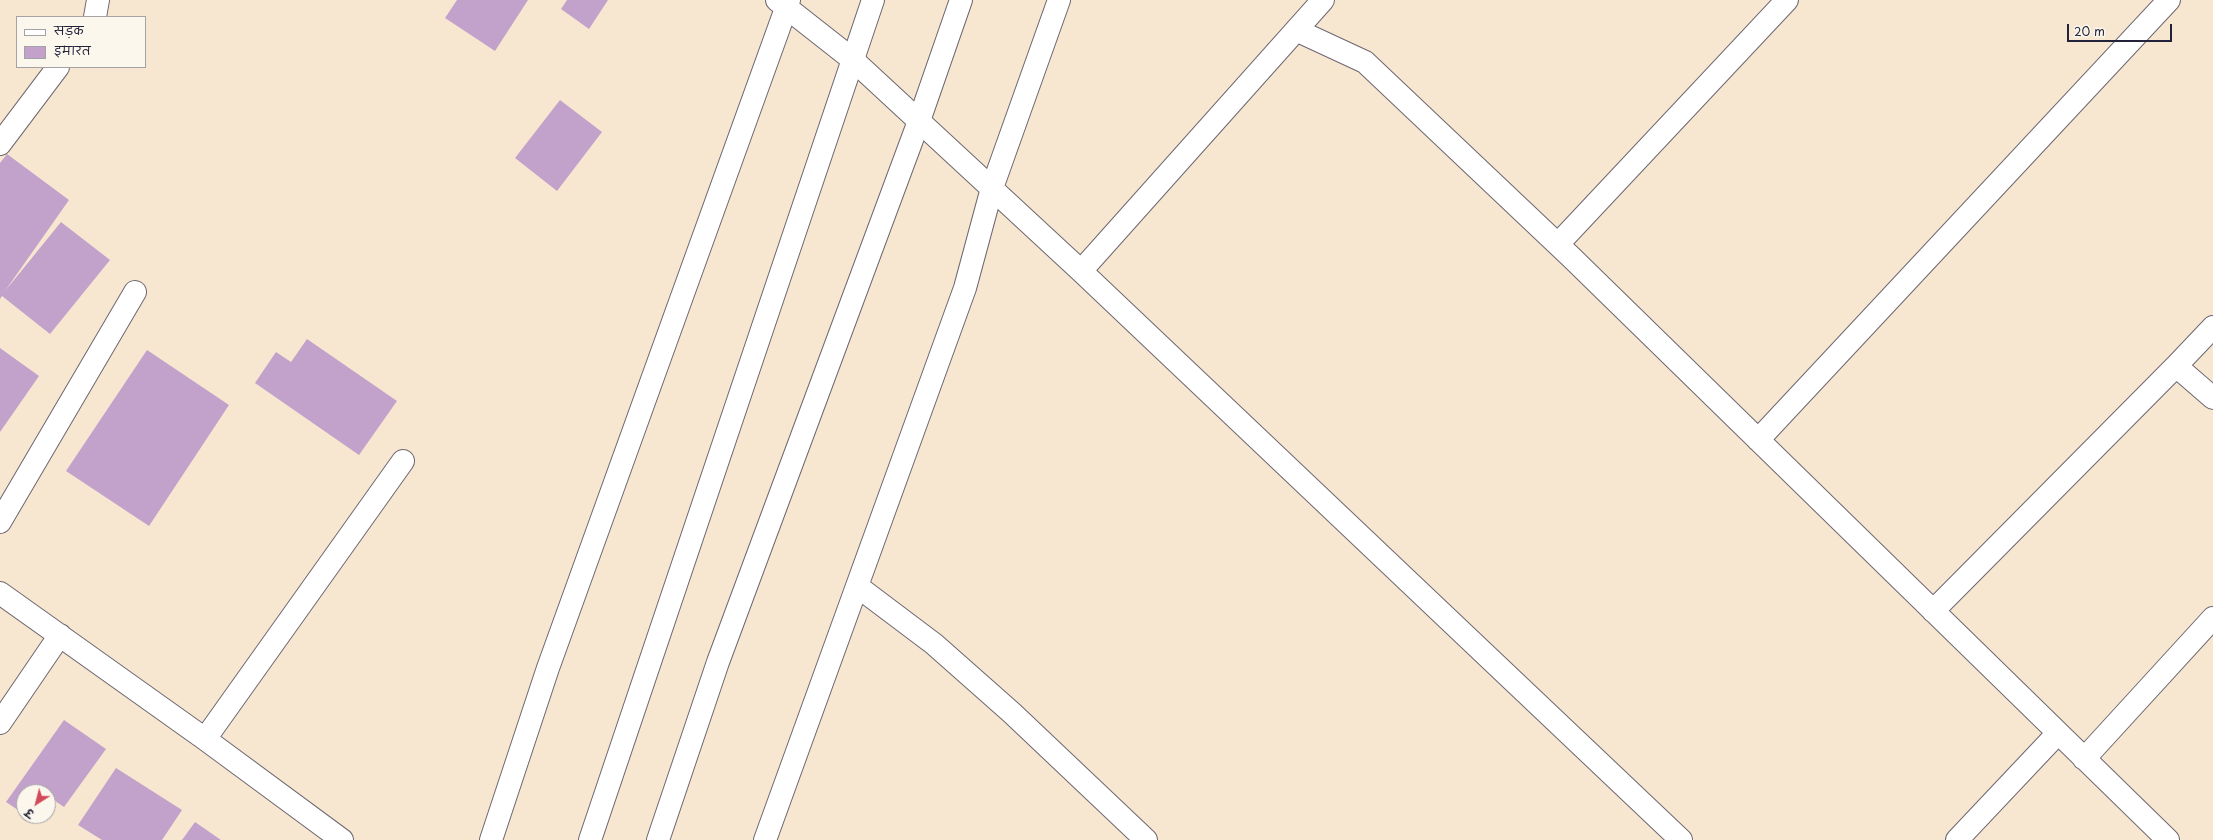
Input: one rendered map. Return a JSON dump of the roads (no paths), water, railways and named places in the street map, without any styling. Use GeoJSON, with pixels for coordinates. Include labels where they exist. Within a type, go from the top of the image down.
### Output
{"type":"FeatureCollection","features":[{"type":"Feature","properties":{"kind":"street"},"geometry":{"type":"LineString","coordinates":[[95,16],[98,0]]}},
{"type":"Feature","properties":{"kind":"street"},"geometry":{"type":"LineString","coordinates":[[590,840],[873,0]]}},
{"type":"Feature","properties":{"kind":"street"},"geometry":{"type":"LineString","coordinates":[[658,840],[718,662],[919,121],[960,0]]}},
{"type":"Feature","properties":{"kind":"street"},"geometry":{"type":"LineString","coordinates":[[764,840],[966,288],[992,188],[1059,0]]}},
{"type":"Feature","properties":{"kind":"street"},"geometry":{"type":"LineString","coordinates":[[1081,271],[1323,0]]}},
{"type":"Feature","properties":{"kind":"street"},"geometry":{"type":"LineString","coordinates":[[1558,244],[1787,0]]}},
{"type":"Feature","properties":{"kind":"street"},"geometry":{"type":"LineString","coordinates":[[1758,440],[2169,0]]}},
{"type":"Feature","properties":{"kind":"street"},"geometry":{"type":"LineString","coordinates":[[491,840],[548,668],[784,2],[852,59],[1081,271],[1681,840]]}},
{"type":"Feature","properties":{"kind":"street"},"geometry":{"type":"LineString","coordinates":[[1296,30],[1366,62],[1558,244],[2168,840]]}},
{"type":"Feature","properties":{"kind":"street"},"geometry":{"type":"LineString","coordinates":[[0,144],[57,68]]}},
{"type":"Feature","properties":{"kind":"street"},"geometry":{"type":"LineString","coordinates":[[0,522],[135,292]]}},
{"type":"Feature","properties":{"kind":"street"},"geometry":{"type":"LineString","coordinates":[[1933,611],[2213,327]]}},
{"type":"Feature","properties":{"kind":"street"},"geometry":{"type":"LineString","coordinates":[[2176,366],[2213,398]]}},
{"type":"Feature","properties":{"kind":"street"},"geometry":{"type":"LineString","coordinates":[[205,739],[403,461]]}},
{"type":"Feature","properties":{"kind":"street"},"geometry":{"type":"LineString","coordinates":[[857,586],[945,654],[1012,713],[1146,840]]}},
{"type":"Feature","properties":{"kind":"street"},"geometry":{"type":"LineString","coordinates":[[0,593],[205,739],[342,840]]}},
{"type":"Feature","properties":{"kind":"street"},"geometry":{"type":"LineString","coordinates":[[2084,759],[2213,618]]}},
{"type":"Feature","properties":{"kind":"street"},"geometry":{"type":"LineString","coordinates":[[0,723],[60,635]]}},
{"type":"Feature","properties":{"kind":"street"},"geometry":{"type":"LineString","coordinates":[[1957,840],[2058,733]]}}]}
